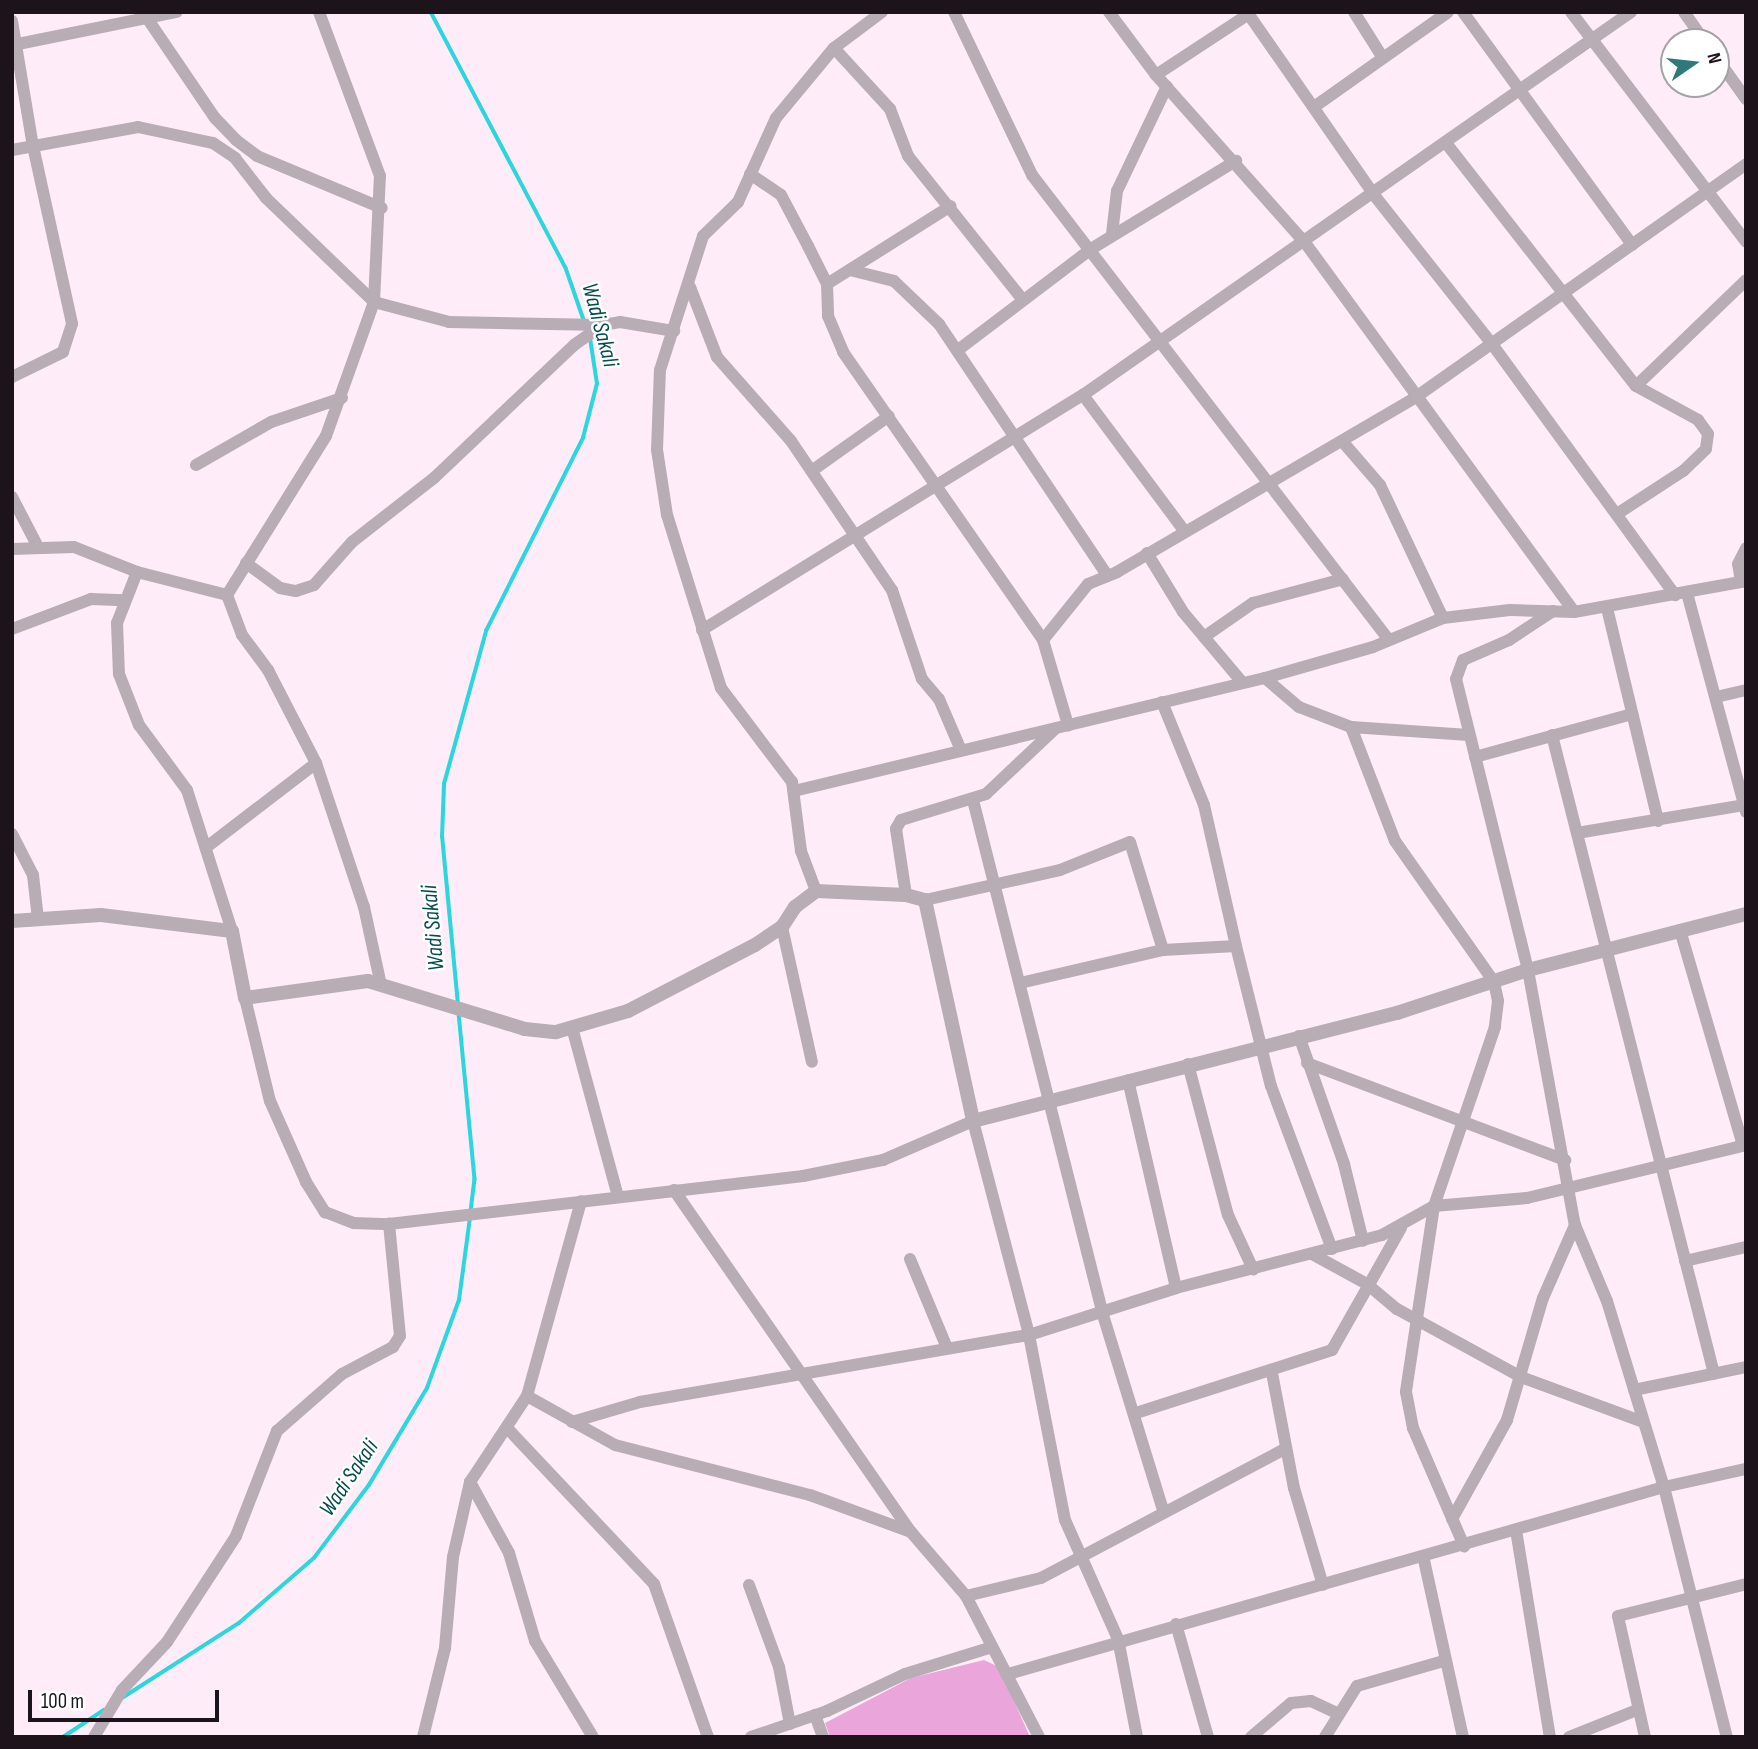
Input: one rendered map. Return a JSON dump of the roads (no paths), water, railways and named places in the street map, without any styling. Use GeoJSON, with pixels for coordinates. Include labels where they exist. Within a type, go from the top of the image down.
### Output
{"type":"FeatureCollection","features":[{"type":"Feature","properties":{"kind":"street"},"geometry":{"type":"LineString","coordinates":[[15,45],[121,16],[147,18],[177,12]]}},
{"type":"Feature","properties":{"kind":"street"},"geometry":{"type":"LineString","coordinates":[[227,596],[246,563],[289,502],[342,398],[374,302],[382,208],[380,176],[362,120],[320,12]]}},
{"type":"Feature","properties":{"kind":"street"},"geometry":{"type":"LineString","coordinates":[[816,891],[801,851],[794,791],[788,775],[739,718],[721,688],[702,630],[659,475],[660,370],[690,287],[703,236],[738,202],[776,118],[834,48],[882,12]]}},
{"type":"Feature","properties":{"kind":"street"},"geometry":{"type":"LineString","coordinates":[[954,12],[1032,175],[1164,340],[1389,640]]}},
{"type":"Feature","properties":{"kind":"street"},"geometry":{"type":"LineString","coordinates":[[1109,12],[1156,75],[1306,244],[1574,612]]}},
{"type":"Feature","properties":{"kind":"street"},"geometry":{"type":"LineString","coordinates":[[1353,12],[1383,58]]}},
{"type":"Feature","properties":{"kind":"street"},"geometry":{"type":"LineString","coordinates":[[1314,107],[1448,12]]}},
{"type":"Feature","properties":{"kind":"street"},"geometry":{"type":"LineString","coordinates":[[1463,12],[1632,246]]}},
{"type":"Feature","properties":{"kind":"street"},"geometry":{"type":"LineString","coordinates":[[1571,12],[1746,242]]}},
{"type":"Feature","properties":{"kind":"street"},"geometry":{"type":"LineString","coordinates":[[702,630],[859,537],[1083,395],[1306,244],[1631,12]]}},
{"type":"Feature","properties":{"kind":"street"},"geometry":{"type":"LineString","coordinates":[[1684,12],[1695,28]]}},
{"type":"Feature","properties":{"kind":"street"},"geometry":{"type":"LineString","coordinates":[[1156,75],[1248,13],[1374,195],[1492,344],[1617,514],[1681,594],[1716,696],[1745,809],[1577,833]]}},
{"type":"Feature","properties":{"kind":"street"},"geometry":{"type":"LineString","coordinates":[[147,18],[215,118],[236,140],[257,156],[382,208]]}},
{"type":"Feature","properties":{"kind":"street"},"geometry":{"type":"LineString","coordinates":[[12,21],[33,146],[72,324],[63,352],[12,377]]}},
{"type":"Feature","properties":{"kind":"street"},"geometry":{"type":"LineString","coordinates":[[834,48],[890,109],[908,156],[951,206],[1023,300]]}},
{"type":"Feature","properties":{"kind":"street"},"geometry":{"type":"LineString","coordinates":[[1730,77],[1746,99]]}},
{"type":"Feature","properties":{"kind":"street"},"geometry":{"type":"LineString","coordinates":[[1112,234],[1117,191],[1167,86]]}},
{"type":"Feature","properties":{"kind":"street"},"geometry":{"type":"LineString","coordinates":[[12,150],[138,127],[212,143],[234,158],[267,198],[374,302],[449,322],[603,325],[636,323],[674,331]]}},
{"type":"Feature","properties":{"kind":"street"},"geometry":{"type":"LineString","coordinates":[[234,158],[236,140]]}},
{"type":"Feature","properties":{"kind":"street"},"geometry":{"type":"LineString","coordinates":[[1446,143],[1562,295],[1636,386],[1698,420],[1709,441],[1683,471],[1617,514]]}},
{"type":"Feature","properties":{"kind":"street"},"geometry":{"type":"LineString","coordinates":[[958,350],[1112,234],[1236,162]]}},
{"type":"Feature","properties":{"kind":"street"},"geometry":{"type":"LineString","coordinates":[[1042,640],[1078,591],[1416,397],[1746,164]]}},
{"type":"Feature","properties":{"kind":"street"},"geometry":{"type":"LineString","coordinates":[[750,174],[781,195],[827,284],[828,316],[843,352],[1042,640],[1062,726]]}},
{"type":"Feature","properties":{"kind":"street"},"geometry":{"type":"LineString","coordinates":[[827,284],[951,206]]}},
{"type":"Feature","properties":{"kind":"street"},"geometry":{"type":"LineString","coordinates":[[850,270],[894,281],[919,302],[958,350],[1015,440],[1108,576]]}},
{"type":"Feature","properties":{"kind":"street"},"geometry":{"type":"LineString","coordinates":[[1636,386],[1746,279]]}},
{"type":"Feature","properties":{"kind":"street"},"geometry":{"type":"LineString","coordinates":[[690,287],[716,357],[813,470],[859,537],[903,612],[922,679],[939,699],[960,748]]}},
{"type":"Feature","properties":{"kind":"street"},"geometry":{"type":"LineString","coordinates":[[246,563],[279,588],[296,591],[314,585],[352,542],[434,478],[574,345],[603,325]]}},
{"type":"Feature","properties":{"kind":"street"},"geometry":{"type":"LineString","coordinates":[[1083,395],[1183,530]]}},
{"type":"Feature","properties":{"kind":"street"},"geometry":{"type":"LineString","coordinates":[[196,465],[271,422],[342,398]]}},
{"type":"Feature","properties":{"kind":"street"},"geometry":{"type":"LineString","coordinates":[[813,470],[889,416]]}},
{"type":"Feature","properties":{"kind":"street"},"geometry":{"type":"LineString","coordinates":[[1342,441],[1380,485],[1443,618]]}},
{"type":"Feature","properties":{"kind":"street"},"geometry":{"type":"LineString","coordinates":[[12,497],[38,547]]}},
{"type":"Feature","properties":{"kind":"street"},"geometry":{"type":"LineString","coordinates":[[12,549],[74,547],[137,572],[227,596]]}},
{"type":"Feature","properties":{"kind":"street"},"geometry":{"type":"LineString","coordinates":[[794,791],[960,748],[1265,678],[1389,640],[1443,618],[1510,610],[1574,612],[1743,582],[1738,564],[1746,548]]}},
{"type":"Feature","properties":{"kind":"street"},"geometry":{"type":"LineString","coordinates":[[1147,553],[1204,637],[1242,682]]}},
{"type":"Feature","properties":{"kind":"street"},"geometry":{"type":"LineString","coordinates":[[137,572],[124,600],[116,652],[128,704],[187,790],[208,846],[232,931],[270,1101],[306,1182],[325,1212],[354,1223],[388,1224],[803,1176],[883,1160],[973,1121],[1299,1036],[1606,948],[1746,914]]}},
{"type":"Feature","properties":{"kind":"street"},"geometry":{"type":"LineString","coordinates":[[1204,637],[1253,603],[1343,579]]}},
{"type":"Feature","properties":{"kind":"street"},"geometry":{"type":"LineString","coordinates":[[227,596],[242,635],[268,670],[316,763],[364,907],[381,985]]}},
{"type":"Feature","properties":{"kind":"street"},"geometry":{"type":"LineString","coordinates":[[12,629],[91,600],[124,600]]}},
{"type":"Feature","properties":{"kind":"street"},"geometry":{"type":"LineString","coordinates":[[1607,608],[1657,821]]}},
{"type":"Feature","properties":{"kind":"street"},"geometry":{"type":"LineString","coordinates":[[1553,611],[1456,667],[1469,735],[1528,970],[1575,1225],[1607,1301],[1664,1487],[1727,1737]]}},
{"type":"Feature","properties":{"kind":"street"},"geometry":{"type":"LineString","coordinates":[[1265,678],[1300,707],[1351,727],[1469,735]]}},
{"type":"Feature","properties":{"kind":"street"},"geometry":{"type":"LineString","coordinates":[[1716,696],[1746,690]]}},
{"type":"Feature","properties":{"kind":"street"},"geometry":{"type":"LineString","coordinates":[[1162,702],[1204,805],[1260,1045],[1332,1249]]}},
{"type":"Feature","properties":{"kind":"street"},"geometry":{"type":"LineString","coordinates":[[1475,757],[1632,714]]}},
{"type":"Feature","properties":{"kind":"street"},"geometry":{"type":"LineString","coordinates":[[906,895],[896,829],[901,820],[913,812],[973,800],[998,786],[1062,726]]}},
{"type":"Feature","properties":{"kind":"street"},"geometry":{"type":"LineString","coordinates":[[1351,727],[1395,841],[1494,982],[1495,1027],[1434,1206],[1408,1411],[1464,1546]]}},
{"type":"Feature","properties":{"kind":"street"},"geometry":{"type":"LineString","coordinates":[[1552,735],[1659,1166],[1714,1374]]}},
{"type":"Feature","properties":{"kind":"street"},"geometry":{"type":"LineString","coordinates":[[208,846],[316,763]]}},
{"type":"Feature","properties":{"kind":"street"},"geometry":{"type":"LineString","coordinates":[[973,800],[1103,1315],[1136,1413],[1163,1510]]}},
{"type":"Feature","properties":{"kind":"street"},"geometry":{"type":"LineString","coordinates":[[12,834],[33,875],[38,919]]}},
{"type":"Feature","properties":{"kind":"street"},"geometry":{"type":"LineString","coordinates":[[246,998],[344,982],[381,985],[525,1029],[573,1031],[628,1011],[782,927],[795,907],[816,891],[906,895],[925,900],[1074,866],[1130,842],[1163,950]]}},
{"type":"Feature","properties":{"kind":"street"},"geometry":{"type":"LineString","coordinates":[[925,900],[973,1121],[1029,1335],[1065,1520],[1082,1553],[1118,1639],[1137,1737]]}},
{"type":"Feature","properties":{"kind":"street"},"geometry":{"type":"LineString","coordinates":[[12,921],[102,915],[232,931]]}},
{"type":"Feature","properties":{"kind":"street"},"geometry":{"type":"LineString","coordinates":[[782,927],[812,1062]]}},
{"type":"Feature","properties":{"kind":"street"},"geometry":{"type":"LineString","coordinates":[[572,1422],[640,1402],[804,1376],[1029,1335],[1103,1315],[1176,1288],[1363,1241],[1401,1228],[1434,1206],[1505,1202],[1744,1145],[1680,930]]}},
{"type":"Feature","properties":{"kind":"street"},"geometry":{"type":"LineString","coordinates":[[1020,983],[1163,950],[1236,946]]}},
{"type":"Feature","properties":{"kind":"street"},"geometry":{"type":"LineString","coordinates":[[573,1031],[618,1197]]}},
{"type":"Feature","properties":{"kind":"street"},"geometry":{"type":"LineString","coordinates":[[1299,1036],[1344,1164],[1363,1241]]}},
{"type":"Feature","properties":{"kind":"street"},"geometry":{"type":"LineString","coordinates":[[1307,1063],[1565,1160]]}},
{"type":"Feature","properties":{"kind":"street"},"geometry":{"type":"LineString","coordinates":[[1188,1064],[1228,1214],[1253,1269]]}},
{"type":"Feature","properties":{"kind":"street"},"geometry":{"type":"LineString","coordinates":[[1128,1080],[1176,1288]]}},
{"type":"Feature","properties":{"kind":"street"},"geometry":{"type":"LineString","coordinates":[[674,1190],[911,1532],[966,1596],[989,1648],[1008,1674],[1039,1737]]}},
{"type":"Feature","properties":{"kind":"street"},"geometry":{"type":"LineString","coordinates":[[423,1737],[444,1648],[453,1557],[470,1482],[509,1430],[527,1396],[582,1201]]}},
{"type":"Feature","properties":{"kind":"street"},"geometry":{"type":"LineString","coordinates":[[94,1737],[122,1690],[167,1642],[236,1536],[277,1432],[313,1396],[366,1357],[393,1347],[400,1336],[388,1224]]}},
{"type":"Feature","properties":{"kind":"street"},"geometry":{"type":"LineString","coordinates":[[1451,1519],[1498,1439],[1521,1377],[1543,1298],[1575,1225]]}},
{"type":"Feature","properties":{"kind":"street"},"geometry":{"type":"LineString","coordinates":[[1136,1413],[1183,1394],[1272,1373],[1332,1350],[1401,1228]]}},
{"type":"Feature","properties":{"kind":"street"},"geometry":{"type":"LineString","coordinates":[[1685,1261],[1746,1247]]}},
{"type":"Feature","properties":{"kind":"street"},"geometry":{"type":"LineString","coordinates":[[1312,1254],[1367,1284],[1397,1310],[1419,1318],[1521,1377],[1643,1422]]}},
{"type":"Feature","properties":{"kind":"street"},"geometry":{"type":"LineString","coordinates":[[910,1259],[947,1348]]}},
{"type":"Feature","properties":{"kind":"street"},"geometry":{"type":"LineString","coordinates":[[1634,1390],[1746,1367]]}},
{"type":"Feature","properties":{"kind":"street"},"geometry":{"type":"LineString","coordinates":[[1272,1373],[1285,1449],[1323,1585]]}},
{"type":"Feature","properties":{"kind":"street"},"geometry":{"type":"LineString","coordinates":[[527,1396],[572,1422],[634,1451],[666,1454],[713,1472],[810,1495],[911,1532]]}},
{"type":"Feature","properties":{"kind":"street"},"geometry":{"type":"LineString","coordinates":[[509,1430],[654,1584],[708,1737]]}},
{"type":"Feature","properties":{"kind":"street"},"geometry":{"type":"LineString","coordinates":[[966,1596],[1041,1578],[1163,1510],[1285,1449]]}},
{"type":"Feature","properties":{"kind":"street"},"geometry":{"type":"LineString","coordinates":[[1008,1674],[1118,1639],[1424,1559],[1664,1487],[1746,1469]]}},
{"type":"Feature","properties":{"kind":"street"},"geometry":{"type":"LineString","coordinates":[[470,1482],[509,1553],[535,1641],[593,1737]]}},
{"type":"Feature","properties":{"kind":"street"},"geometry":{"type":"LineString","coordinates":[[1516,1530],[1550,1737]]}},
{"type":"Feature","properties":{"kind":"street"},"geometry":{"type":"LineString","coordinates":[[1424,1559],[1443,1661],[1463,1737]]}},
{"type":"Feature","properties":{"kind":"street"},"geometry":{"type":"LineString","coordinates":[[1644,1737],[1618,1616],[1746,1584]]}},
{"type":"Feature","properties":{"kind":"street"},"geometry":{"type":"LineString","coordinates":[[749,1585],[779,1667],[790,1724]]}},
{"type":"Feature","properties":{"kind":"street"},"geometry":{"type":"LineString","coordinates":[[1176,1624],[1208,1737]]}},
{"type":"Feature","properties":{"kind":"street"},"geometry":{"type":"LineString","coordinates":[[751,1737],[815,1715],[905,1674],[989,1648]]}},
{"type":"Feature","properties":{"kind":"street"},"geometry":{"type":"LineString","coordinates":[[1325,1737],[1337,1713],[1357,1686],[1443,1661]]}},
{"type":"Feature","properties":{"kind":"street"},"geometry":{"type":"LineString","coordinates":[[1251,1737],[1291,1703],[1311,1701],[1337,1713]]}},
{"type":"Feature","properties":{"kind":"street"},"geometry":{"type":"LineString","coordinates":[[1569,1737],[1637,1710]]}},
{"type":"Feature","properties":{"kind":"street"},"geometry":{"type":"LineString","coordinates":[[815,1715],[823,1737]]}},
{"type":"Feature","properties":{"kind":"waterway","name":"Wadi Sakali"},"geometry":{"type":"LineString","coordinates":[[431,12],[566,268],[584,320]]}},
{"type":"Feature","properties":{"kind":"waterway","name":"Wadi Sakali"},"geometry":{"type":"LineString","coordinates":[[458,1005],[442,837],[444,784],[486,631],[583,438],[597,384],[590,338]]}},
{"type":"Feature","properties":{"kind":"waterway","name":"Wadi Sakali"},"geometry":{"type":"LineString","coordinates":[[459,1013],[475,1179],[471,1210]]}},
{"type":"Feature","properties":{"kind":"waterway","name":"Wadi Sakali"},"geometry":{"type":"LineString","coordinates":[[122,1698],[239,1623],[314,1558],[369,1485],[427,1388],[459,1300],[470,1218]]}},
{"type":"Feature","properties":{"kind":"waterway","name":"Wadi Sakali"},"geometry":{"type":"LineString","coordinates":[[63,1737],[104,1710]]}}]}
